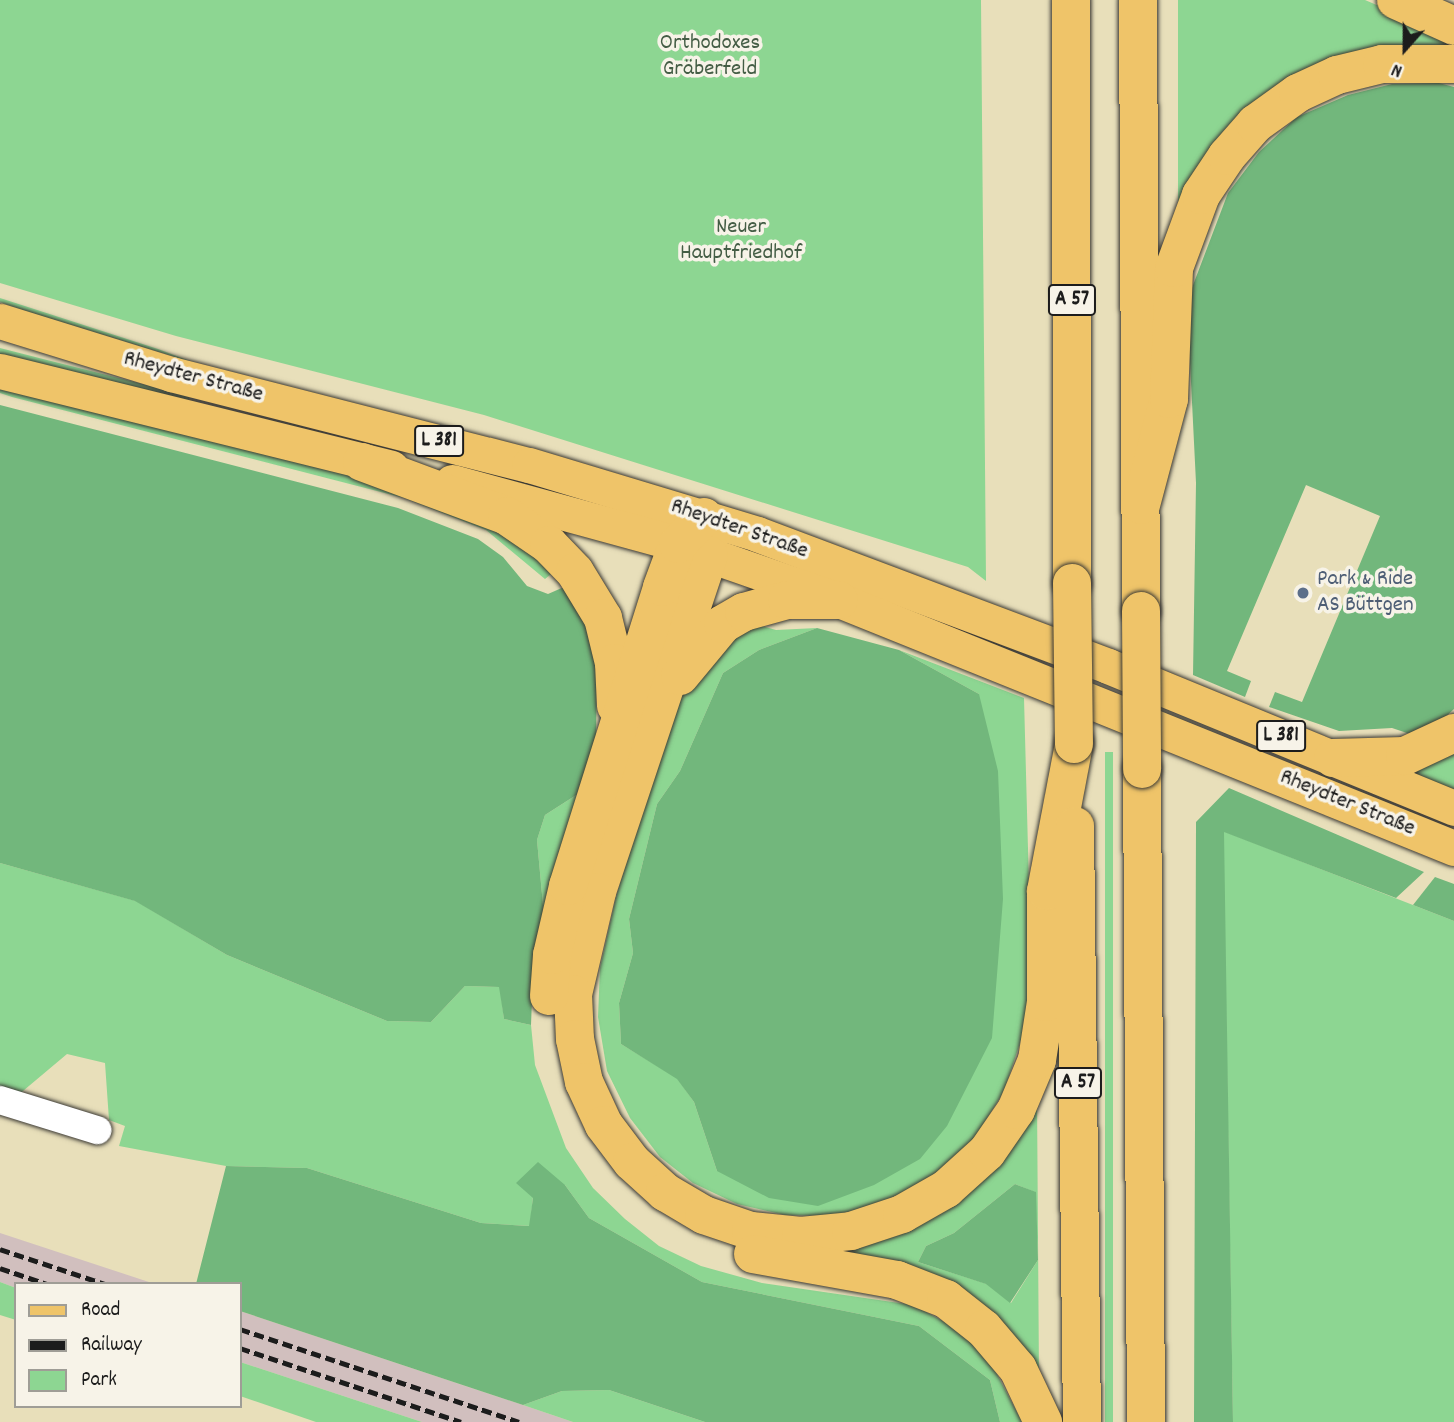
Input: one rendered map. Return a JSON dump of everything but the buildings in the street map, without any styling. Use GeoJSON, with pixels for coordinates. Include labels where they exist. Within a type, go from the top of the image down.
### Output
{"type":"FeatureCollection","features":[{"type":"Feature","properties":{"kind":"highway","name":"A 57"},"geometry":{"type":"LineString","coordinates":[[1071,0],[1072,583],[1082,1422]]}},
{"type":"Feature","properties":{"kind":"highway"},"geometry":{"type":"LineString","coordinates":[[1138,0],[1146,1422]]}},
{"type":"Feature","properties":{"kind":"highway"},"geometry":{"type":"LineString","coordinates":[[1396,0],[1454,26]]}},
{"type":"Feature","properties":{"kind":"highway"},"geometry":{"type":"LineString","coordinates":[[1141,505],[1168,399],[1174,268],[1185,229],[1227,156],[1266,116],[1298,93],[1337,75],[1382,64],[1454,64]]}},
{"type":"Feature","properties":{"kind":"highway"},"geometry":{"type":"LineString","coordinates":[[362,462],[507,516],[549,545],[575,572],[603,618],[614,663],[612,748]]}},
{"type":"Feature","properties":{"kind":"highway"},"geometry":{"type":"LineString","coordinates":[[704,517],[612,748],[568,886],[552,955],[549,1000],[550,1040],[560,1086],[583,1134],[614,1176],[652,1210],[699,1236],[745,1252],[897,1280],[946,1299],[984,1329],[1018,1368],[1043,1422]]}},
{"type":"Feature","properties":{"kind":"highway"},"geometry":{"type":"LineString","coordinates":[[693,549],[663,701],[597,892],[579,959],[573,994],[575,1039],[589,1093],[604,1125],[632,1162],[665,1192],[704,1215],[751,1231],[801,1236],[851,1231],[902,1214],[946,1189],[987,1152],[1016,1110],[1037,1060],[1046,1002],[1046,891],[1074,744]]}},
{"type":"Feature","properties":{"kind":"highway"},"geometry":{"type":"LineString","coordinates":[[663,701],[723,624],[761,605],[787,600],[839,600]]}},
{"type":"Feature","properties":{"kind":"highway"},"geometry":{"type":"LineString","coordinates":[[1333,758],[1405,756],[1454,733]]}},
{"type":"Feature","properties":{"kind":"main road","name":"Rheydter Straße"},"geometry":{"type":"LineString","coordinates":[[0,321],[171,374],[530,465],[704,517],[1044,641],[1454,808]]}},
{"type":"Feature","properties":{"kind":"main road","name":"Rheydter Straße"},"geometry":{"type":"LineString","coordinates":[[0,371],[362,462],[519,497],[693,549],[839,600],[1454,848]]}},
{"type":"Feature","properties":{"kind":"lane"},"geometry":{"type":"LineString","coordinates":[[0,1100],[97,1130]]}},
{"type":"Feature","properties":{"kind":"shaded area"},"geometry":{"type":"Polygon","coordinates":[[[0,1233],[149,1282],[14,1282],[14,1287],[0,1282],[0,1233]]]}},
{"type":"Feature","properties":{"kind":"shaded area"},"geometry":{"type":"Polygon","coordinates":[[[242,1312],[573,1422],[422,1422],[242,1363],[242,1312]]]}},
{"type":"Feature","properties":{"kind":"green space","name":"Neuer Hauptfriedhof"},"geometry":{"type":"Polygon","coordinates":[[[0,0],[981,0],[986,581],[968,567],[484,415],[176,336],[0,283],[0,0]]]}},
{"type":"Feature","properties":{"kind":"green space"},"geometry":{"type":"Polygon","coordinates":[[[1178,0],[1365,0],[1454,38],[1454,51],[1383,49],[1178,205],[1178,0]]]}},
{"type":"Feature","properties":{"kind":"green space"},"geometry":{"type":"Polygon","coordinates":[[[1439,83],[1454,87],[1454,709],[1439,723],[1413,735],[1392,728],[1339,731],[1269,707],[1275,692],[1302,702],[1380,516],[1306,485],[1227,671],[1251,681],[1245,697],[1193,675],[1196,483],[1187,301],[1228,193],[1259,152],[1297,117],[1348,95],[1392,84],[1439,83]]]}},
{"type":"Feature","properties":{"kind":"green space"},"geometry":{"type":"Polygon","coordinates":[[[0,298],[198,364],[25,311],[0,302],[0,298]]]}},
{"type":"Feature","properties":{"kind":"green space"},"geometry":{"type":"Polygon","coordinates":[[[0,348],[190,396],[188,403],[41,366],[0,354],[0,348]]]}},
{"type":"Feature","properties":{"kind":"green space"},"geometry":{"type":"Polygon","coordinates":[[[0,388],[342,473],[449,505],[494,523],[556,570],[545,579],[486,530],[404,498],[12,397],[0,393],[0,388]]]}},
{"type":"Feature","properties":{"kind":"green space"},"geometry":{"type":"Polygon","coordinates":[[[0,405],[398,508],[478,539],[503,557],[527,586],[548,594],[564,587],[585,622],[597,658],[596,747],[584,790],[545,815],[537,840],[544,916],[533,974],[531,1025],[504,1019],[499,987],[465,986],[431,1022],[387,1021],[227,955],[135,901],[0,863],[0,405]]]}},
{"type":"Feature","properties":{"kind":"green space"},"geometry":{"type":"Polygon","coordinates":[[[755,624],[776,630],[817,628],[759,650],[723,673],[680,771],[657,804],[629,919],[633,953],[619,1003],[621,1044],[677,1078],[694,1102],[717,1171],[979,694],[899,650],[1024,698],[1031,962],[1024,1031],[1004,1091],[972,1143],[926,1182],[880,1205],[830,1216],[785,1215],[737,1204],[693,1183],[660,1157],[630,1118],[607,1071],[598,1017],[600,968],[616,897],[666,727],[688,680],[704,659],[755,624]]]}},
{"type":"Feature","properties":{"kind":"green space"},"geometry":{"type":"Polygon","coordinates":[[[817,628],[899,650],[979,694],[998,771],[1003,899],[992,1038],[947,1126],[920,1159],[874,1185],[818,1206],[769,1198],[717,1171],[694,1102],[677,1079],[621,1044],[619,1003],[633,953],[629,919],[657,804],[680,771],[723,673],[759,650],[817,628]]]}},
{"type":"Feature","properties":{"kind":"green space"},"geometry":{"type":"Polygon","coordinates":[[[1454,747],[1454,792],[1410,775],[1454,747]]]}},
{"type":"Feature","properties":{"kind":"green space"},"geometry":{"type":"Polygon","coordinates":[[[1105,752],[1113,752],[1113,1422],[1105,1422],[1105,752]]]}},
{"type":"Feature","properties":{"kind":"green space"},"geometry":{"type":"Polygon","coordinates":[[[1229,788],[1424,872],[1396,898],[1224,832],[1233,1422],[1194,1422],[1196,822],[1229,788]]]}},
{"type":"Feature","properties":{"kind":"green space"},"geometry":{"type":"Polygon","coordinates":[[[584,790],[544,916],[537,840],[545,815],[584,790]]]}},
{"type":"Feature","properties":{"kind":"green space"},"geometry":{"type":"Polygon","coordinates":[[[1223,831],[1454,921],[1454,1422],[1233,1422],[1223,831]]]}},
{"type":"Feature","properties":{"kind":"green space"},"geometry":{"type":"Polygon","coordinates":[[[0,863],[136,901],[227,955],[387,1021],[431,1022],[465,986],[500,987],[504,1019],[531,1025],[535,1065],[566,1148],[593,1188],[625,1219],[659,1246],[701,1266],[762,1283],[913,1305],[954,1327],[989,1359],[1022,1422],[1000,1422],[990,1380],[919,1326],[702,1282],[589,1218],[565,1185],[533,1197],[530,1226],[481,1223],[307,1168],[226,1166],[119,1146],[125,1126],[109,1120],[105,1063],[67,1054],[17,1096],[0,1091],[0,863]]]}},
{"type":"Feature","properties":{"kind":"green space"},"geometry":{"type":"Polygon","coordinates":[[[1435,877],[1454,884],[1454,921],[1413,905],[1435,877]]]}},
{"type":"Feature","properties":{"kind":"green space"},"geometry":{"type":"Polygon","coordinates":[[[1037,1097],[1039,1378],[1014,1344],[823,1250],[852,1245],[1037,1097]],[[1015,1184],[954,1233],[926,1246],[918,1262],[987,1284],[1011,1303],[1038,1260],[1035,1192],[1015,1184]]]}},
{"type":"Feature","properties":{"kind":"green space"},"geometry":{"type":"Polygon","coordinates":[[[538,1162],[565,1185],[589,1218],[702,1282],[919,1326],[990,1380],[1000,1422],[705,1422],[609,1390],[562,1391],[523,1405],[242,1312],[242,1282],[197,1282],[226,1166],[307,1168],[481,1223],[529,1226],[533,1198],[516,1183],[538,1162]]]}},
{"type":"Feature","properties":{"kind":"green space"},"geometry":{"type":"Polygon","coordinates":[[[1015,1184],[1036,1192],[1038,1260],[1010,1303],[986,1284],[918,1262],[926,1246],[954,1233],[1015,1184]]]}},
{"type":"Feature","properties":{"kind":"green space"},"geometry":{"type":"Polygon","coordinates":[[[0,1282],[14,1287],[14,1319],[0,1315],[0,1282]]]}},
{"type":"Feature","properties":{"kind":"green space"},"geometry":{"type":"Polygon","coordinates":[[[242,1363],[422,1422],[316,1422],[242,1397],[242,1363]]]}},
{"type":"Feature","properties":{"kind":"green space"},"geometry":{"type":"Polygon","coordinates":[[[609,1390],[705,1422],[573,1422],[523,1405],[562,1391],[609,1390]]]}},
{"type":"Feature","properties":{"kind":"railway"},"geometry":{"type":"LineString","coordinates":[[0,1249],[99,1282]]}},
{"type":"Feature","properties":{"kind":"railway"},"geometry":{"type":"LineString","coordinates":[[0,1268],[41,1282]]}},
{"type":"Feature","properties":{"kind":"railway"},"geometry":{"type":"LineString","coordinates":[[242,1330],[519,1422]]}},
{"type":"Feature","properties":{"kind":"railway"},"geometry":{"type":"LineString","coordinates":[[242,1349],[461,1422]]}},
{"type":"Feature","properties":{"kind":"place","name":"Park & Ride AS Büttgen"},"geometry":{"type":"Point","coordinates":[1303,593]}},
{"type":"Feature","properties":{"kind":"park label","name":"Orthodoxes Gräberfeld"},"geometry":{"type":"Point","coordinates":[710,57]}}]}
